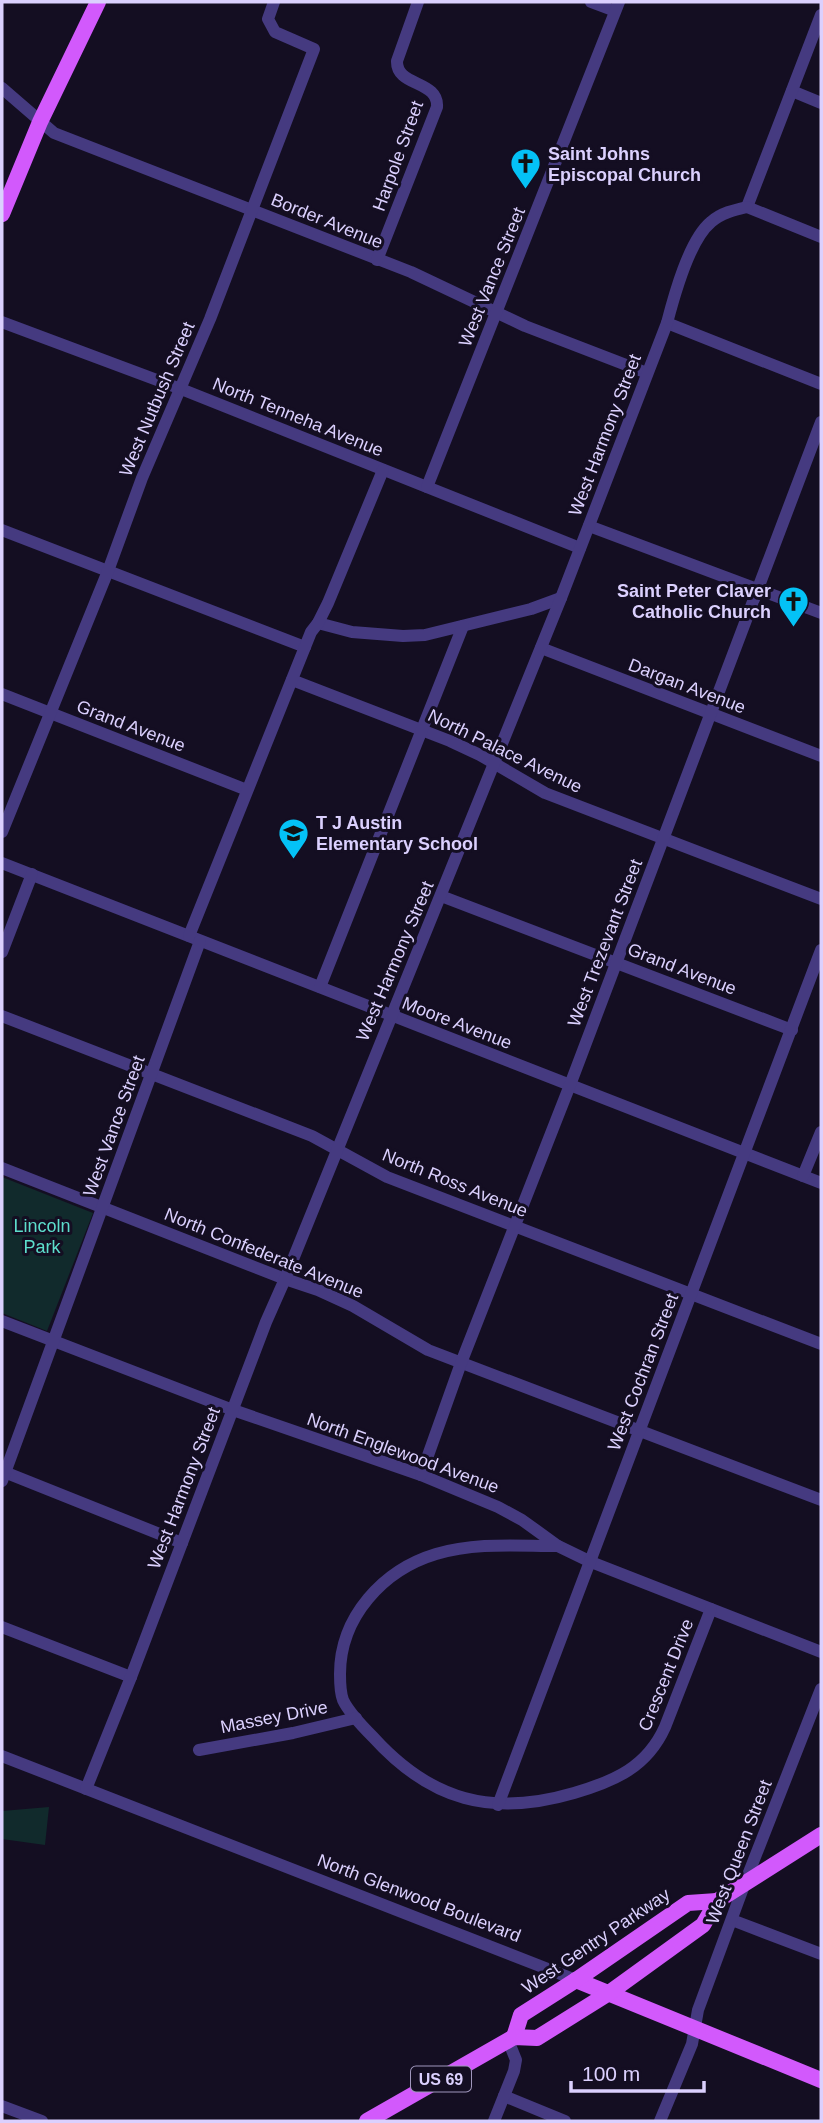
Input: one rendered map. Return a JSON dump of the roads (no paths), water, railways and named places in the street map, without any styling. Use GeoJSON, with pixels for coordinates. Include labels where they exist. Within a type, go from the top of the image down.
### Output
{"type":"FeatureCollection","features":[{"type":"Feature","properties":{"kind":"main road"},"geometry":{"type":"LineString","coordinates":[[2,214],[40,122],[98,2]]}},
{"type":"Feature","properties":{"kind":"main road","name":"West Gentry Parkway"},"geometry":{"type":"LineString","coordinates":[[368,2121],[511,2038],[537,2038],[608,1993],[703,1925],[717,1900],[821,1835]]}},
{"type":"Feature","properties":{"kind":"main road","name":"West Gentry Parkway"},"geometry":{"type":"LineString","coordinates":[[511,2038],[521,2015],[688,1903],[717,1900]]}},
{"type":"Feature","properties":{"kind":"main road","name":"North Glenwood Boulevard"},"geometry":{"type":"LineString","coordinates":[[576,1980],[821,2080]]}},
{"type":"Feature","properties":{"kind":"street","name":"West Nutbush Street"},"geometry":{"type":"LineString","coordinates":[[2,832],[108,571],[142,478],[253,210],[314,49],[275,32],[268,19],[274,2]]}},
{"type":"Feature","properties":{"kind":"street","name":"Harpole Street"},"geometry":{"type":"LineString","coordinates":[[377,260],[438,101],[432,92],[422,85],[406,79],[397,67],[418,2]]}},
{"type":"Feature","properties":{"kind":"street"},"geometry":{"type":"LineString","coordinates":[[591,2],[617,7]]}},
{"type":"Feature","properties":{"kind":"street","name":"West Vance Street"},"geometry":{"type":"LineString","coordinates":[[427,487],[617,7]]}},
{"type":"Feature","properties":{"kind":"street"},"geometry":{"type":"LineString","coordinates":[[821,15],[747,207],[821,237]]}},
{"type":"Feature","properties":{"kind":"street","name":"Border Avenue"},"geometry":{"type":"LineString","coordinates":[[2,88],[54,133],[411,272],[525,326],[648,373]]}},
{"type":"Feature","properties":{"kind":"street"},"geometry":{"type":"LineString","coordinates":[[792,91],[821,103]]}},
{"type":"Feature","properties":{"kind":"street","name":"West Harmony Street"},"geometry":{"type":"LineString","coordinates":[[86,1789],[266,1322],[561,598],[667,323],[677,288],[700,233],[726,212],[747,207]]}},
{"type":"Feature","properties":{"kind":"street","name":"North Tenneha Avenue"},"geometry":{"type":"LineString","coordinates":[[2,322],[181,389],[580,548]]}},
{"type":"Feature","properties":{"kind":"street"},"geometry":{"type":"LineString","coordinates":[[667,323],[821,384]]}},
{"type":"Feature","properties":{"kind":"street","name":"West Trezevant Street"},"geometry":{"type":"LineString","coordinates":[[421,1475],[461,1363],[570,1085],[821,422]]}},
{"type":"Feature","properties":{"kind":"street","name":"West Vance Street"},"geometry":{"type":"LineString","coordinates":[[3,1475],[152,1074],[195,938],[247,790],[311,632],[318,623],[383,470]]}},
{"type":"Feature","properties":{"kind":"street"},"geometry":{"type":"LineString","coordinates":[[589,526],[821,613]]}},
{"type":"Feature","properties":{"kind":"street"},"geometry":{"type":"LineString","coordinates":[[2,530],[305,647]]}},
{"type":"Feature","properties":{"kind":"street"},"geometry":{"type":"LineString","coordinates":[[318,623],[352,632],[403,636],[436,633],[531,609],[561,598]]}},
{"type":"Feature","properties":{"kind":"street"},"geometry":{"type":"LineString","coordinates":[[320,987],[463,626]]}},
{"type":"Feature","properties":{"kind":"street","name":"Dargan Avenue"},"geometry":{"type":"LineString","coordinates":[[541,648],[821,756]]}},
{"type":"Feature","properties":{"kind":"street","name":"North Palace Avenue"},"geometry":{"type":"LineString","coordinates":[[292,680],[480,755],[545,793],[821,899]]}},
{"type":"Feature","properties":{"kind":"street","name":"Grand Avenue"},"geometry":{"type":"LineString","coordinates":[[2,694],[247,790]]}},
{"type":"Feature","properties":{"kind":"street","name":"Moore Avenue"},"geometry":{"type":"LineString","coordinates":[[2,863],[821,1183]]}},
{"type":"Feature","properties":{"kind":"street"},"geometry":{"type":"LineString","coordinates":[[2,953],[32,874]]}},
{"type":"Feature","properties":{"kind":"street","name":"Grand Avenue"},"geometry":{"type":"LineString","coordinates":[[441,895],[792,1030]]}},
{"type":"Feature","properties":{"kind":"street","name":"West Cochran Street"},"geometry":{"type":"LineString","coordinates":[[498,1805],[821,950]]}},
{"type":"Feature","properties":{"kind":"street","name":"North Ross Avenue"},"geometry":{"type":"LineString","coordinates":[[2,1016],[312,1136],[387,1177],[821,1344]]}},
{"type":"Feature","properties":{"kind":"street"},"geometry":{"type":"LineString","coordinates":[[803,1176],[821,1132]]}},
{"type":"Feature","properties":{"kind":"street","name":"North Confederate Avenue"},"geometry":{"type":"LineString","coordinates":[[2,1168],[318,1290],[353,1306],[428,1350],[821,1500]]}},
{"type":"Feature","properties":{"kind":"street","name":"North Englewood Avenue"},"geometry":{"type":"LineString","coordinates":[[2,1321],[233,1410],[421,1475],[498,1507],[522,1520],[558,1546],[591,1562],[821,1652]]}},
{"type":"Feature","properties":{"kind":"street"},"geometry":{"type":"LineString","coordinates":[[3,1475],[182,1543]]}},
{"type":"Feature","properties":{"kind":"street","name":"Crescent Drive"},"geometry":{"type":"LineString","coordinates":[[558,1546],[477,1546],[433,1555],[412,1564],[375,1590],[349,1626],[340,1663],[344,1701],[383,1748],[430,1785],[461,1797],[498,1805],[529,1803],[578,1792],[614,1778],[640,1763],[660,1740],[666,1727],[711,1609]]}},
{"type":"Feature","properties":{"kind":"street"},"geometry":{"type":"LineString","coordinates":[[2,1627],[131,1677]]}},
{"type":"Feature","properties":{"kind":"street","name":"West Queen Street"},"geometry":{"type":"LineString","coordinates":[[660,2121],[692,2044],[698,2010],[746,1880],[821,1689]]}},
{"type":"Feature","properties":{"kind":"street","name":"Massey Drive"},"geometry":{"type":"LineString","coordinates":[[200,1749],[356,1718]]}},
{"type":"Feature","properties":{"kind":"street","name":"North Glenwood Boulevard"},"geometry":{"type":"LineString","coordinates":[[2,1756],[576,1980]]}},
{"type":"Feature","properties":{"kind":"street"},"geometry":{"type":"LineString","coordinates":[[732,1920],[821,1954]]}},
{"type":"Feature","properties":{"kind":"street"},"geometry":{"type":"LineString","coordinates":[[494,2121],[515,2065],[511,2038]]}},
{"type":"Feature","properties":{"kind":"street"},"geometry":{"type":"LineString","coordinates":[[504,2096],[565,2121]]}},
{"type":"Feature","properties":{"kind":"street"},"geometry":{"type":"LineString","coordinates":[[2,2106],[42,2121]]}},
{"type":"Feature","properties":{"kind":"place","name":"Saint Johns Episcopal Church"},"geometry":{"type":"Point","coordinates":[525,191]}},
{"type":"Feature","properties":{"kind":"place","name":"Saint Peter Claver Catholic Church"},"geometry":{"type":"Point","coordinates":[794,628]}},
{"type":"Feature","properties":{"kind":"place","name":"T J Austin Elementary School"},"geometry":{"type":"Point","coordinates":[293,860]}},
{"type":"Feature","properties":{"kind":"park label","name":"Lincoln Park"},"geometry":{"type":"Point","coordinates":[42,1236]}}]}
